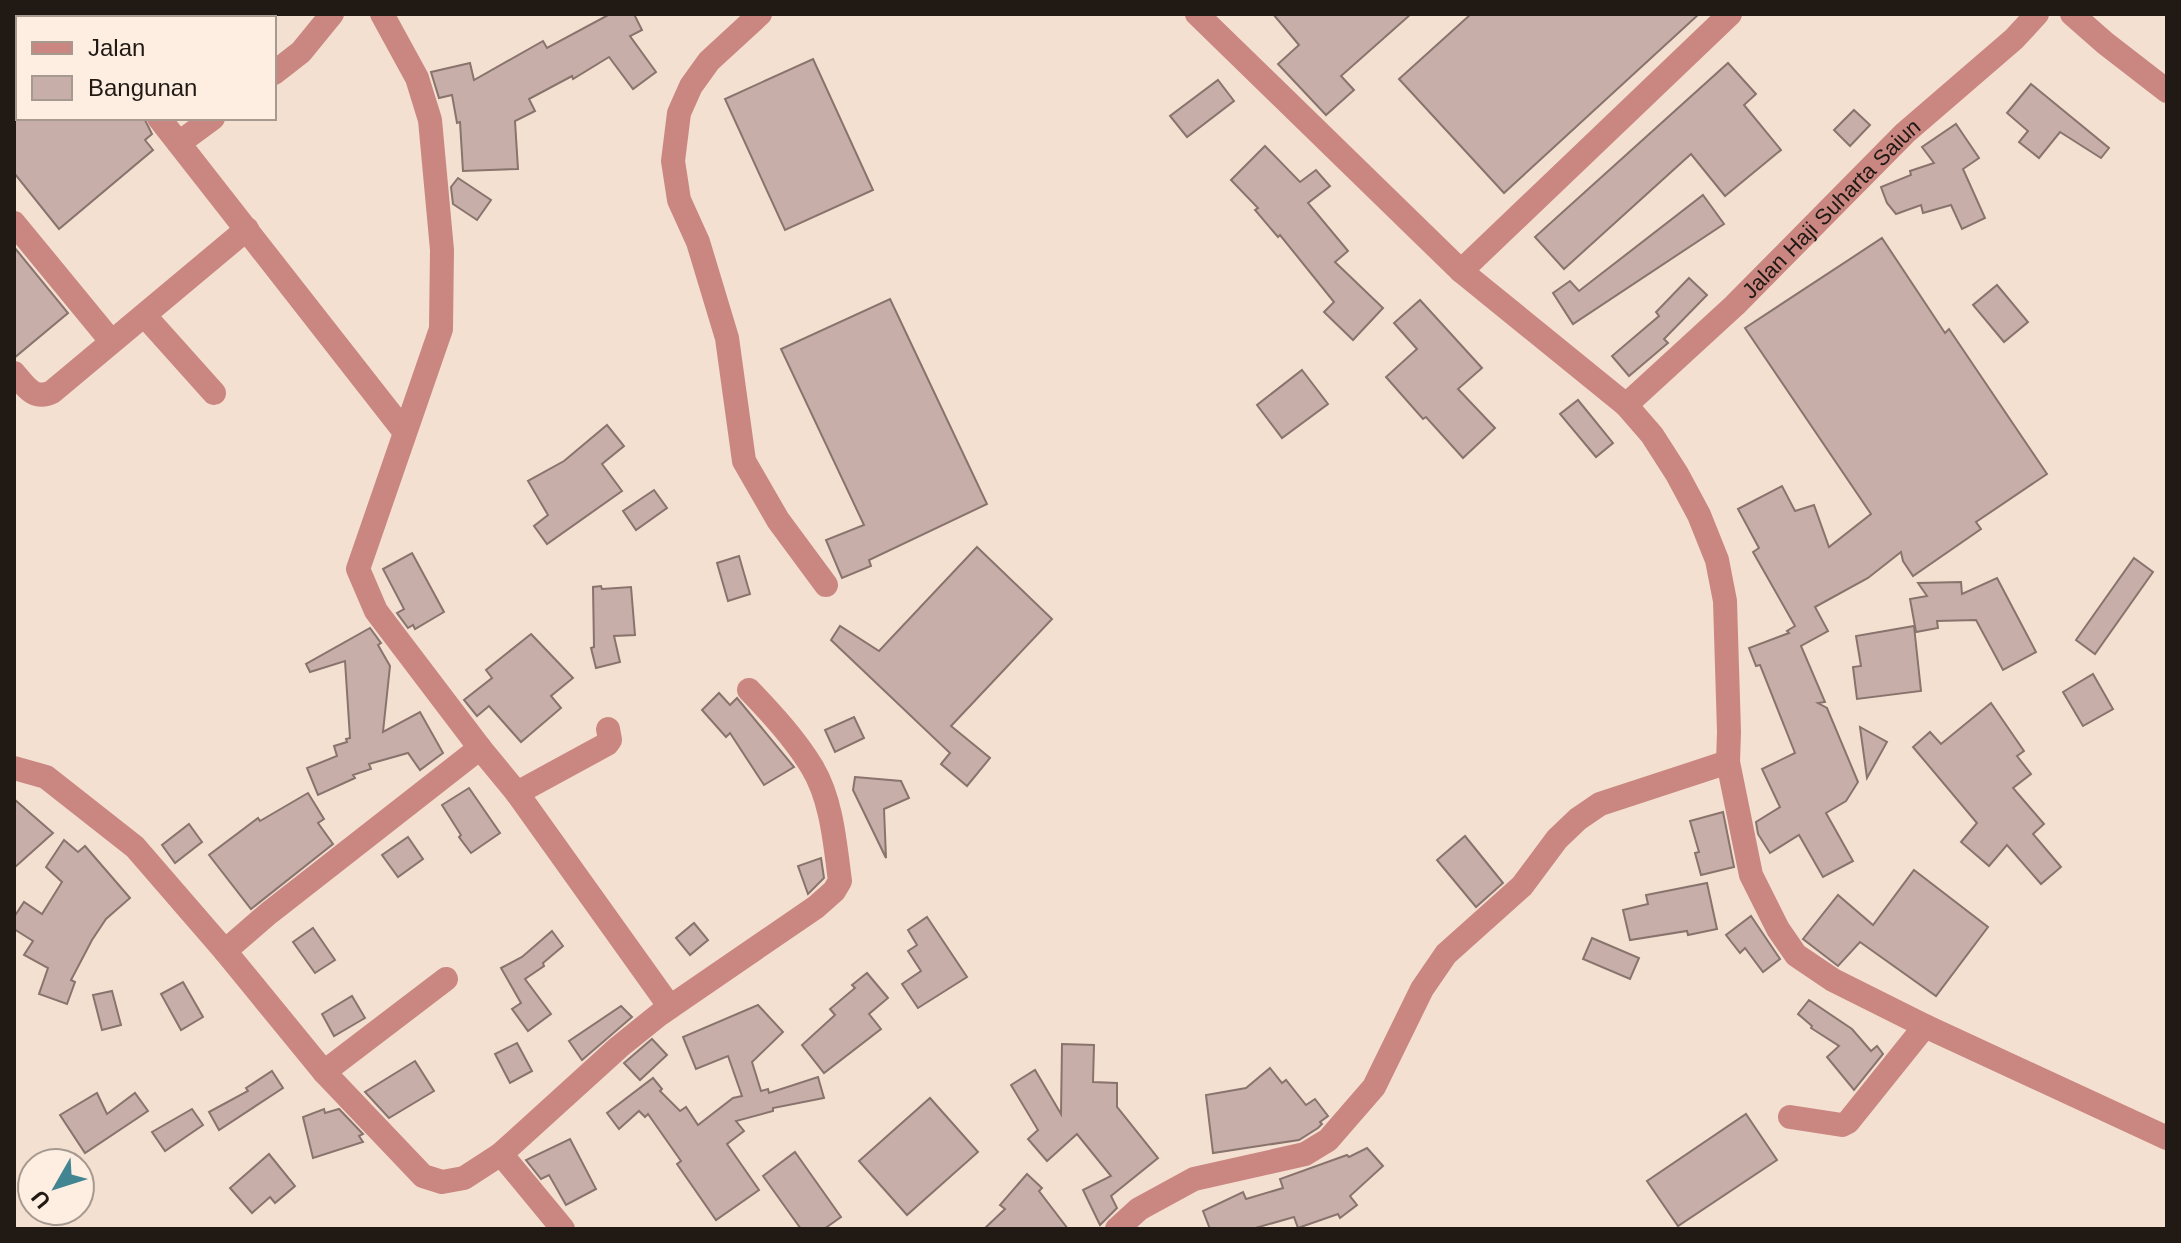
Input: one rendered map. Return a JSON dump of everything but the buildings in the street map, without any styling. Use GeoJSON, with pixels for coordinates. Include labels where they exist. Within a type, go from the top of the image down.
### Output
{"type":"FeatureCollection","features":[{"type":"Feature","properties":{"kind":"street"},"geometry":{"type":"LineString","coordinates":[[276,71],[301,52],[332,14]]}},
{"type":"Feature","properties":{"kind":"street"},"geometry":{"type":"LineString","coordinates":[[382,14],[417,78],[430,120],[442,250],[441,329],[358,569],[376,611],[517,793],[670,1007]]}},
{"type":"Feature","properties":{"kind":"street"},"geometry":{"type":"LineString","coordinates":[[760,14],[709,61],[691,86],[679,113],[673,161],[679,200],[698,242],[727,338],[744,461],[778,520],[826,585]]}},
{"type":"Feature","properties":{"kind":"street"},"geometry":{"type":"LineString","coordinates":[[1197,14],[1461,271],[1626,405],[1652,435],[1677,474],[1699,515],[1717,560],[1725,601],[1728,762],[1751,875],[1787,945],[1811,968],[1925,1026],[2167,1138]]}},
{"type":"Feature","properties":{"kind":"street"},"geometry":{"type":"LineString","coordinates":[[1461,271],[1730,14]]}},
{"type":"Feature","properties":{"kind":"street","name":"Jalan Haji Suharta Saiun"},"geometry":{"type":"LineString","coordinates":[[1626,405],[1735,305],[1905,133],[2014,39],[2037,14]]}},
{"type":"Feature","properties":{"kind":"street"},"geometry":{"type":"LineString","coordinates":[[2072,14],[2167,91]]}},
{"type":"Feature","properties":{"kind":"street"},"geometry":{"type":"LineString","coordinates":[[161,120],[404,431]]}},
{"type":"Feature","properties":{"kind":"street"},"geometry":{"type":"LineString","coordinates":[[179,143],[210,120]]}},
{"type":"Feature","properties":{"kind":"street"},"geometry":{"type":"LineString","coordinates":[[14,223],[111,341]]}},
{"type":"Feature","properties":{"kind":"street"},"geometry":{"type":"LineString","coordinates":[[14,373],[30,391],[44,397],[247,229]]}},
{"type":"Feature","properties":{"kind":"street"},"geometry":{"type":"LineString","coordinates":[[145,316],[214,393]]}},
{"type":"Feature","properties":{"kind":"street"},"geometry":{"type":"LineString","coordinates":[[14,768],[46,777],[135,847],[324,1072],[414,1168],[432,1181],[442,1182],[464,1178],[501,1154],[619,1047],[670,1007],[816,907],[834,891],[840,881],[831,817],[814,769],[749,690]]}},
{"type":"Feature","properties":{"kind":"street"},"geometry":{"type":"LineString","coordinates":[[517,793],[607,744],[610,740],[608,729]]}},
{"type":"Feature","properties":{"kind":"street"},"geometry":{"type":"LineString","coordinates":[[225,951],[480,748]]}},
{"type":"Feature","properties":{"kind":"street"},"geometry":{"type":"LineString","coordinates":[[1117,1229],[1139,1209],[1194,1179],[1305,1154],[1328,1140],[1374,1087],[1422,989],[1446,954],[1522,886],[1557,839],[1578,819],[1600,804],[1728,762]]}},
{"type":"Feature","properties":{"kind":"street"},"geometry":{"type":"LineString","coordinates":[[324,1072],[446,979]]}},
{"type":"Feature","properties":{"kind":"street"},"geometry":{"type":"LineString","coordinates":[[1790,1117],[1842,1125],[1848,1122],[1925,1026]]}},
{"type":"Feature","properties":{"kind":"street"},"geometry":{"type":"LineString","coordinates":[[501,1154],[563,1229]]}}]}
